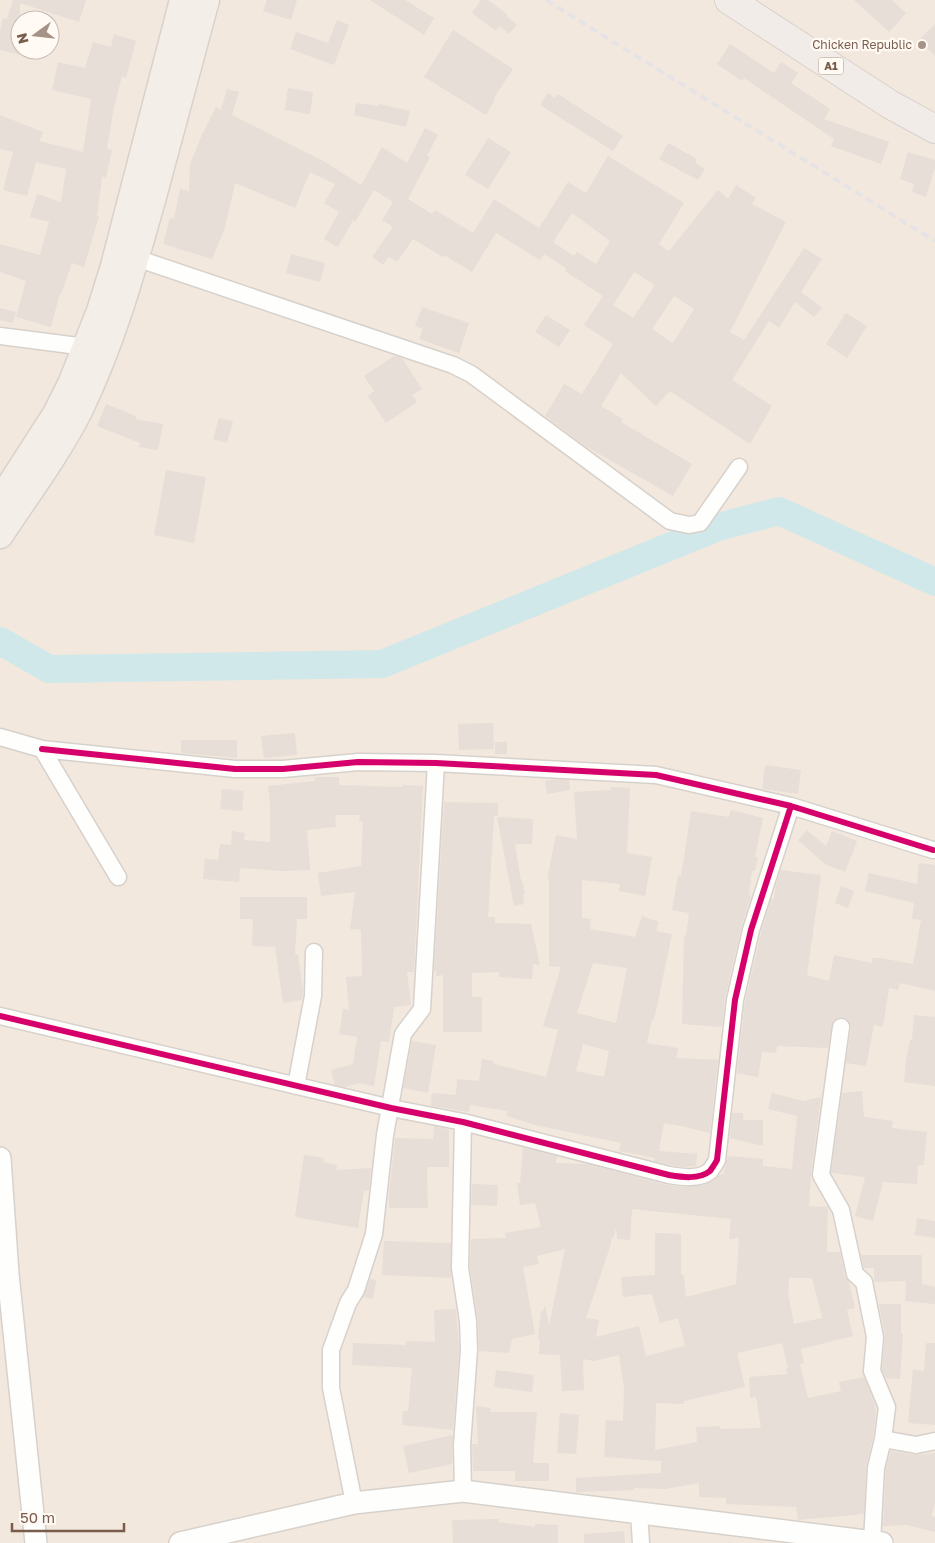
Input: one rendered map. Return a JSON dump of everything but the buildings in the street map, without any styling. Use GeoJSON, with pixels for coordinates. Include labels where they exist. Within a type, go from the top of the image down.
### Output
{"type":"FeatureCollection","features":[{"type":"Feature","properties":{"kind":"highway","name":"A1"},"geometry":{"type":"LineString","coordinates":[[729,0],[890,105],[935,129]]}},
{"type":"Feature","properties":{"kind":"highway","name":"A1"},"geometry":{"type":"LineString","coordinates":[[761,0],[886,81],[935,108]]}},
{"type":"Feature","properties":{"kind":"main road"},"geometry":{"type":"LineString","coordinates":[[0,501],[56,414],[86,347],[114,266],[184,0]]}},
{"type":"Feature","properties":{"kind":"main road"},"geometry":{"type":"LineString","coordinates":[[0,535],[55,452],[78,412],[97,372],[136,258],[206,0]]}},
{"type":"Feature","properties":{"kind":"street"},"geometry":{"type":"LineString","coordinates":[[136,258],[453,365],[471,374],[670,521],[689,525],[700,523],[739,467]]}},
{"type":"Feature","properties":{"kind":"street"},"geometry":{"type":"LineString","coordinates":[[0,336],[86,347]]}},
{"type":"Feature","properties":{"kind":"street"},"geometry":{"type":"LineString","coordinates":[[0,737],[42,749],[235,769],[283,769],[358,762],[436,763],[656,775],[791,806],[933,850]]}},
{"type":"Feature","properties":{"kind":"street"},"geometry":{"type":"LineString","coordinates":[[42,749],[118,877]]}},
{"type":"Feature","properties":{"kind":"street"},"geometry":{"type":"LineString","coordinates":[[354,1503],[331,1388],[331,1350],[348,1303],[356,1290],[374,1234],[386,1136],[403,1034],[422,1010],[436,763]]}},
{"type":"Feature","properties":{"kind":"street"},"geometry":{"type":"LineString","coordinates":[[0,1016],[391,1108],[463,1122],[669,1175],[698,1176],[710,1171],[717,1160],[735,1000],[751,930],[791,806]]}},
{"type":"Feature","properties":{"kind":"street"},"geometry":{"type":"LineString","coordinates":[[296,1086],[313,996],[314,952]]}},
{"type":"Feature","properties":{"kind":"street"},"geometry":{"type":"LineString","coordinates":[[180,1543],[354,1503],[463,1491],[639,1513],[785,1536],[878,1542],[876,1468],[883,1439],[887,1407],[872,1371],[875,1337],[864,1282],[855,1274],[841,1210],[821,1175],[841,1027]]}},
{"type":"Feature","properties":{"kind":"street"},"geometry":{"type":"LineString","coordinates":[[463,1122],[460,1268],[468,1321],[469,1350],[462,1445],[463,1491]]}},
{"type":"Feature","properties":{"kind":"street"},"geometry":{"type":"LineString","coordinates":[[0,1158],[8,1274],[36,1543]]}},
{"type":"Feature","properties":{"kind":"street"},"geometry":{"type":"LineString","coordinates":[[883,1439],[916,1445],[935,1442]]}},
{"type":"Feature","properties":{"kind":"street"},"geometry":{"type":"LineString","coordinates":[[639,1513],[641,1543]]}},
{"type":"Feature","properties":{"kind":"shaded area"},"geometry":{"type":"Polygon","coordinates":[[[0,0],[935,0],[935,1543],[0,1543],[0,0]]]}},
{"type":"Feature","properties":{"kind":"waterway"},"geometry":{"type":"LineString","coordinates":[[0,641],[49,669],[382,664],[718,527],[779,511],[935,582]]}},
{"type":"Feature","properties":{"kind":"railway"},"geometry":{"type":"LineString","coordinates":[[546,0],[935,241]]}},
{"type":"Feature","properties":{"kind":"cycle path"},"geometry":{"type":"LineString","coordinates":[[42,749],[235,769],[283,769],[358,762],[436,763],[656,775],[791,806],[933,850]]}},
{"type":"Feature","properties":{"kind":"cycle path"},"geometry":{"type":"LineString","coordinates":[[0,1016],[391,1108],[463,1122],[669,1175],[701,1176],[710,1171],[717,1160],[735,1000],[751,930],[791,806]]}},
{"type":"Feature","properties":{"kind":"place","name":"Chicken Republic"},"geometry":{"type":"Point","coordinates":[922,45]}}]}
